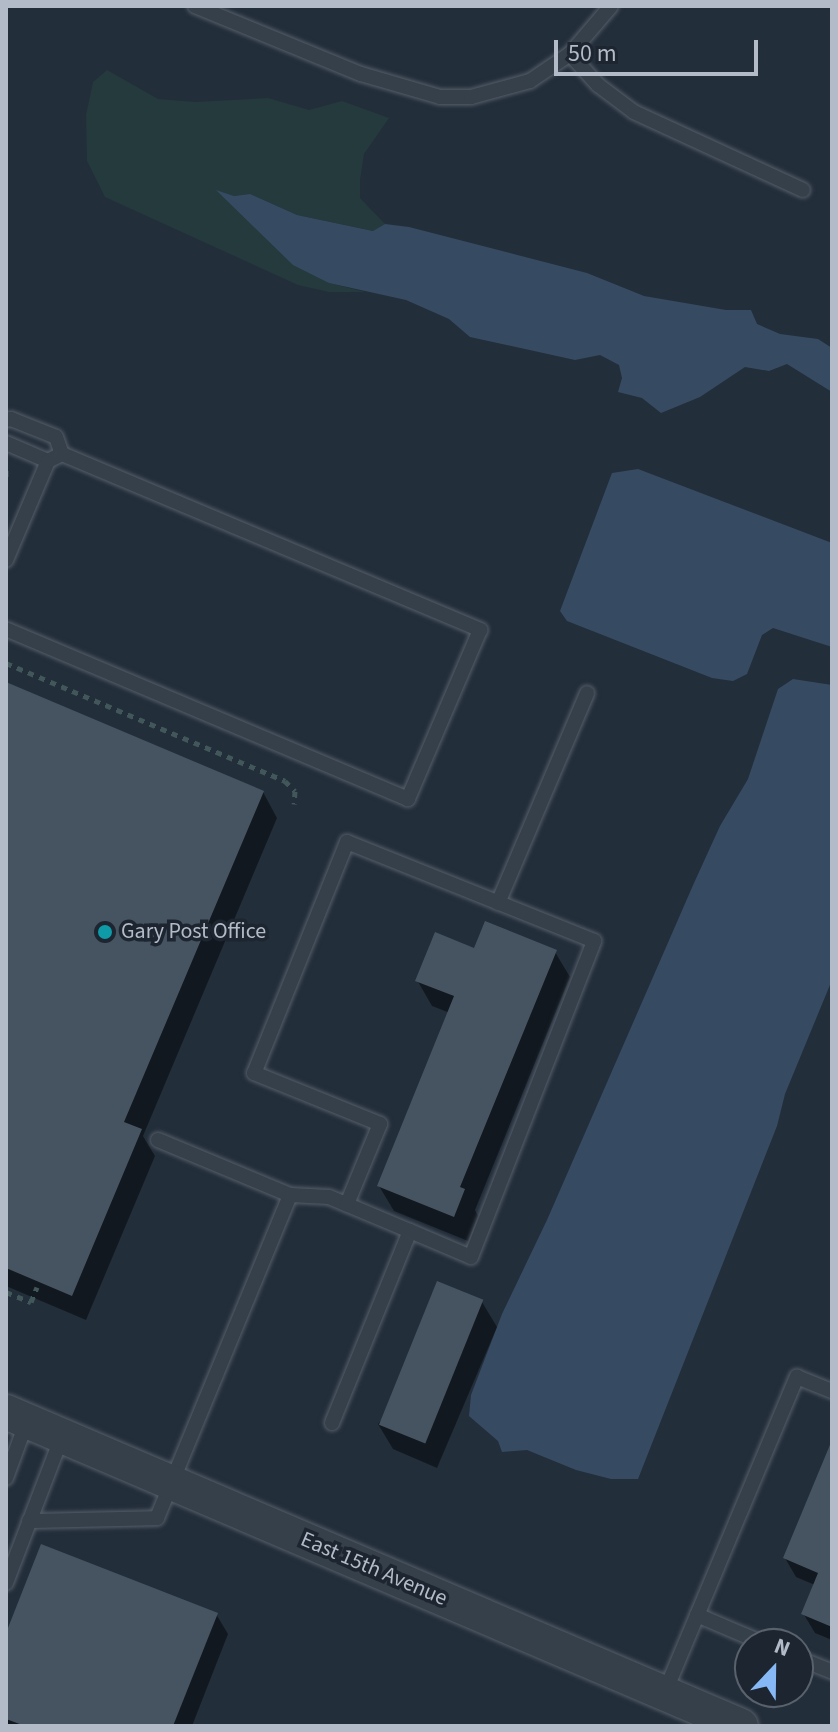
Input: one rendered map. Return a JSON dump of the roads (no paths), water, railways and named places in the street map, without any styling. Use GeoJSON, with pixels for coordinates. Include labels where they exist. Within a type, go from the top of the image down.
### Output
{"type":"FeatureCollection","features":[{"type":"Feature","properties":{"kind":"street","name":"East 15th Avenue"},"geometry":{"type":"LineString","coordinates":[[16,1416],[741,1726]]}},
{"type":"Feature","properties":{"kind":"lane"},"geometry":{"type":"LineString","coordinates":[[195,6],[361,74],[440,97],[471,97],[516,87],[570,54],[611,6]]}},
{"type":"Feature","properties":{"kind":"lane"},"geometry":{"type":"LineString","coordinates":[[570,54],[598,85],[634,112],[803,190]]}},
{"type":"Feature","properties":{"kind":"lane"},"geometry":{"type":"LineString","coordinates":[[6,420],[11,419],[56,437],[55,458],[6,560]]}},
{"type":"Feature","properties":{"kind":"lane"},"geometry":{"type":"LineString","coordinates":[[6,443],[55,458],[480,630],[408,799],[6,629]]}},
{"type":"Feature","properties":{"kind":"lane"},"geometry":{"type":"LineString","coordinates":[[498,903],[587,693]]}},
{"type":"Feature","properties":{"kind":"lane"},"geometry":{"type":"LineString","coordinates":[[158,1140],[290,1195],[329,1197],[471,1257],[594,941],[347,842],[254,1073],[380,1124],[347,1204]]}},
{"type":"Feature","properties":{"kind":"lane"},"geometry":{"type":"LineString","coordinates":[[29,1521],[157,1518],[290,1195]]}},
{"type":"Feature","properties":{"kind":"lane"},"geometry":{"type":"LineString","coordinates":[[332,1423],[410,1231]]}},
{"type":"Feature","properties":{"kind":"lane"},"geometry":{"type":"LineString","coordinates":[[664,1693],[797,1377],[832,1391]]}},
{"type":"Feature","properties":{"kind":"lane"},"geometry":{"type":"LineString","coordinates":[[6,1478],[16,1416]]}},
{"type":"Feature","properties":{"kind":"lane"},"geometry":{"type":"LineString","coordinates":[[6,1583],[62,1436]]}},
{"type":"Feature","properties":{"kind":"lane"},"geometry":{"type":"LineString","coordinates":[[697,1615],[734,1631]]}},
{"type":"Feature","properties":{"kind":"water"},"geometry":{"type":"Polygon","coordinates":[[[216,190],[234,196],[250,194],[297,215],[373,231],[385,224],[409,227],[587,273],[644,296],[726,310],[751,310],[757,324],[780,334],[818,339],[832,348],[832,392],[787,364],[769,371],[745,367],[700,397],[661,413],[642,398],[618,392],[622,378],[619,365],[600,355],[575,360],[470,337],[449,319],[406,300],[329,283],[293,265],[216,190]]]}},
{"type":"Feature","properties":{"kind":"water"},"geometry":{"type":"Polygon","coordinates":[[[638,469],[832,543],[832,647],[773,628],[762,635],[747,674],[733,681],[712,678],[567,621],[560,611],[612,473],[638,469]]]}},
{"type":"Feature","properties":{"kind":"water"},"geometry":{"type":"Polygon","coordinates":[[[793,679],[832,685],[832,980],[785,1094],[777,1126],[638,1479],[611,1479],[576,1470],[527,1450],[502,1452],[498,1441],[469,1416],[471,1395],[502,1314],[547,1220],[694,883],[720,826],[748,779],[778,689],[793,679]]]}},
{"type":"Feature","properties":{"kind":"place","name":"Gary Post Office"},"geometry":{"type":"Point","coordinates":[105,932]}}]}
